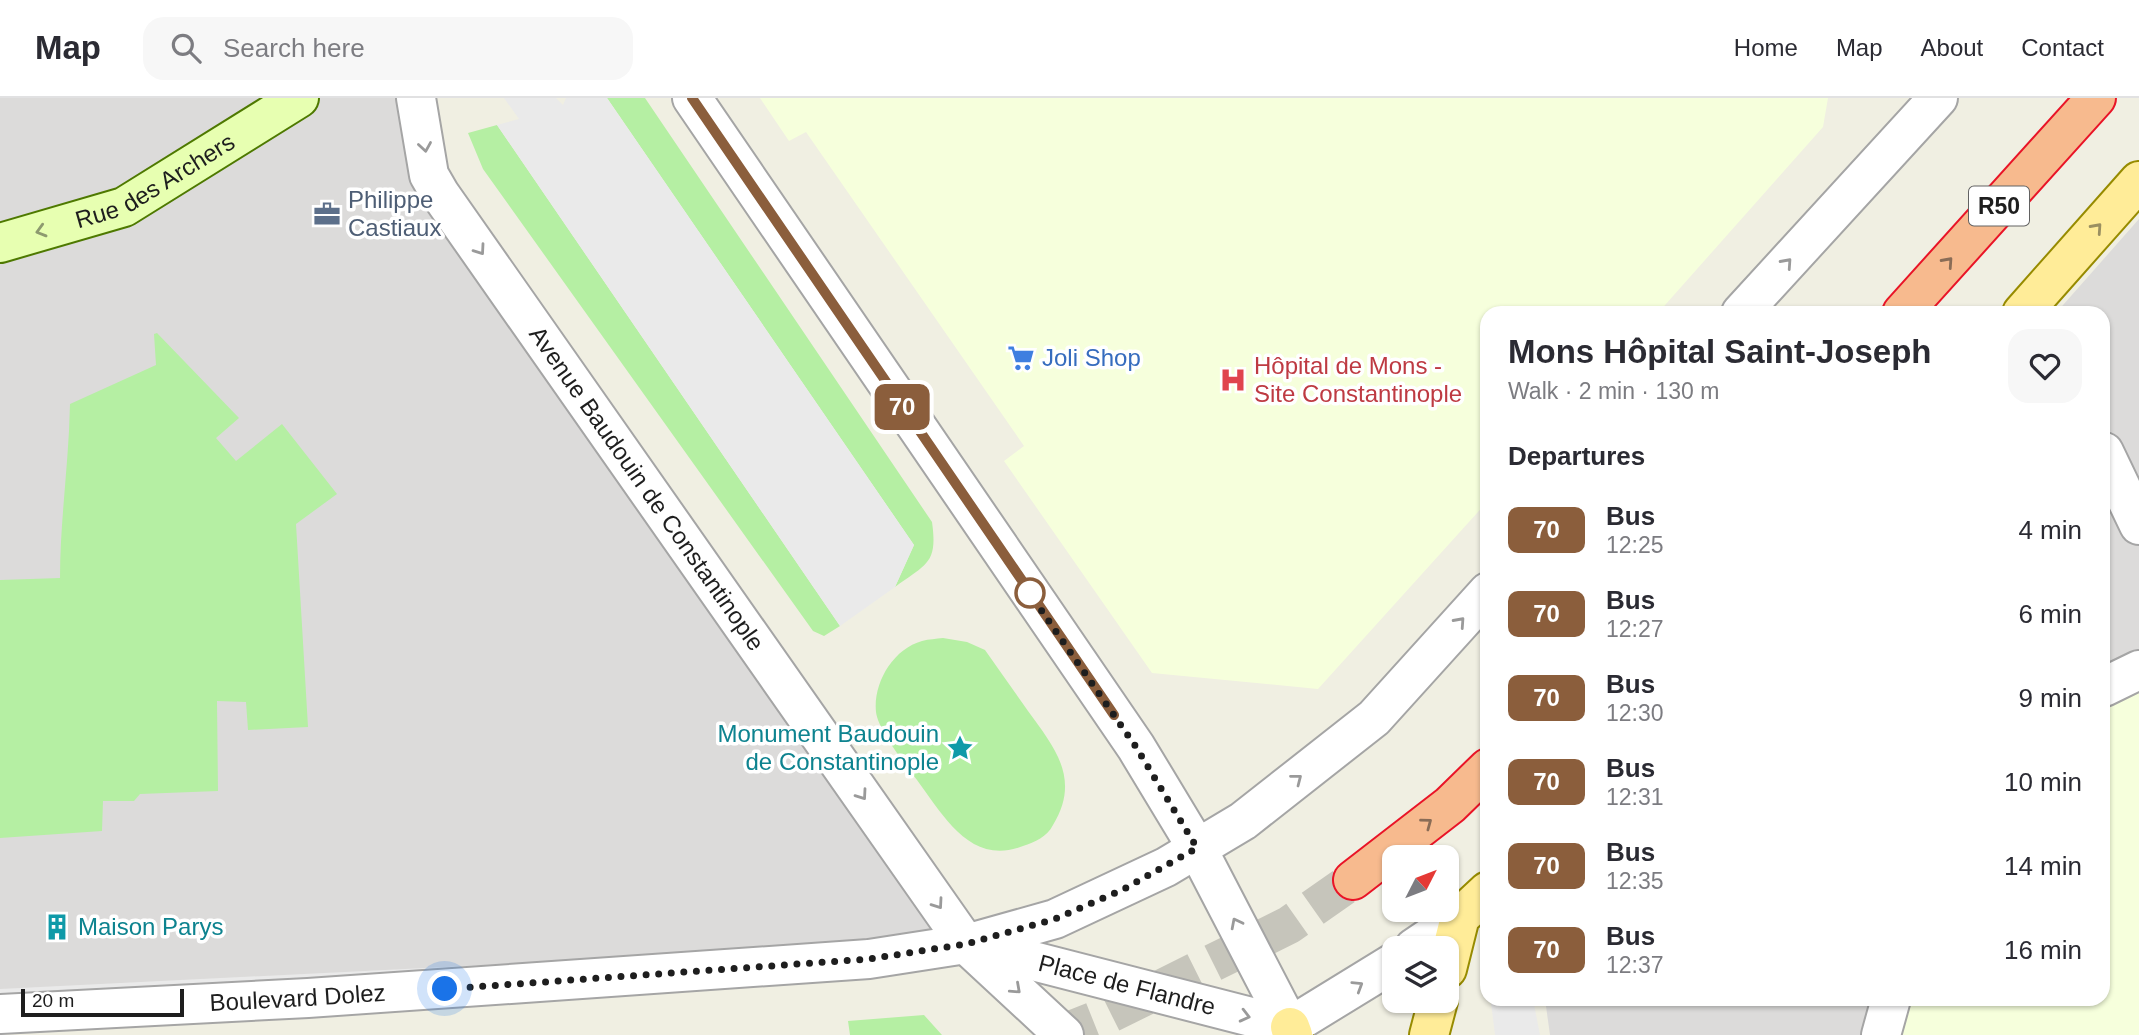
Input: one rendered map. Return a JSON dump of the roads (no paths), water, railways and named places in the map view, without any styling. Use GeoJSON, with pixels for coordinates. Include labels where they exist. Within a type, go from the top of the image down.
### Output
{"type":"FeatureCollection","features":[{"type":"Feature","properties":{"kind":"highway","name":"R50"},"geometry":{"type":"LineString","coordinates":[[1908,306],[2096,98]]}},
{"type":"Feature","properties":{"kind":"highway"},"geometry":{"type":"LineString","coordinates":[[1353,880],[1450,805],[1480,776]]}},
{"type":"Feature","properties":{"kind":"main road","name":"Rue des Archers"},"geometry":{"type":"LineString","coordinates":[[0,243],[124,207],[299,98]]}},
{"type":"Feature","properties":{"kind":"main road"},"geometry":{"type":"LineString","coordinates":[[2028,306],[2139,181]]}},
{"type":"Feature","properties":{"kind":"main road"},"geometry":{"type":"LineString","coordinates":[[1460,917],[1480,898]]}},
{"type":"Feature","properties":{"kind":"main road"},"geometry":{"type":"LineString","coordinates":[[1429,1035],[1435,1013]]}},
{"type":"Feature","properties":{"kind":"street","name":"Avenue Baudouin de Constantinople"},"geometry":{"type":"LineString","coordinates":[[416,98],[429,175],[440,194],[911,865]]}},
{"type":"Feature","properties":{"kind":"street"},"geometry":{"type":"LineString","coordinates":[[692,98],[1136,747],[1197,848],[1295,1026],[1382,970]]}},
{"type":"Feature","properties":{"kind":"street"},"geometry":{"type":"LineString","coordinates":[[1747,306],[1930,101]]}},
{"type":"Feature","properties":{"kind":"street"},"geometry":{"type":"LineString","coordinates":[[2110,465],[2139,525]]}},
{"type":"Feature","properties":{"kind":"street","name":"Place de Flandre"},"geometry":{"type":"LineString","coordinates":[[887,956],[966,944],[1055,919],[1122,890],[1243,821],[1374,718],[1480,601]]}},
{"type":"Feature","properties":{"kind":"street"},"geometry":{"type":"LineString","coordinates":[[2110,684],[2139,670]]}},
{"type":"Feature","properties":{"kind":"street","name":"Place de Flandre"},"geometry":{"type":"LineString","coordinates":[[911,865],[966,944],[1064,1035]]}},
{"type":"Feature","properties":{"kind":"street"},"geometry":{"type":"LineString","coordinates":[[1432,936],[1453,922]]}},
{"type":"Feature","properties":{"kind":"street","name":"Place de Flandre"},"geometry":{"type":"LineString","coordinates":[[966,944],[1295,1026]]}},
{"type":"Feature","properties":{"kind":"street","name":"Boulevard Dolez"},"geometry":{"type":"LineString","coordinates":[[0,1014],[418,991],[887,956]]}},
{"type":"Feature","properties":{"kind":"street"},"geometry":{"type":"LineString","coordinates":[[1881,1035],[1889,1006]]}},
{"type":"Feature","properties":{"kind":"tunnel"},"geometry":{"type":"LineString","coordinates":[[1058,1035],[1108,1015],[1289,925],[1353,880]]}},
{"type":"Feature","properties":{"kind":"place","name":"Philippe Castiaux"},"geometry":{"type":"Point","coordinates":[327,214]}},
{"type":"Feature","properties":{"kind":"place","name":"Joli Shop"},"geometry":{"type":"Point","coordinates":[1021,358]}},
{"type":"Feature","properties":{"kind":"place","name":"Hôpital de Mons - Site Constantinople"},"geometry":{"type":"Point","coordinates":[1233,380]}},
{"type":"Feature","properties":{"kind":"place","name":"Monument Baudouin de Constantinople"},"geometry":{"type":"Point","coordinates":[960,748]}},
{"type":"Feature","properties":{"kind":"place","name":"Maison Parys"},"geometry":{"type":"Point","coordinates":[57,927]}}]}
